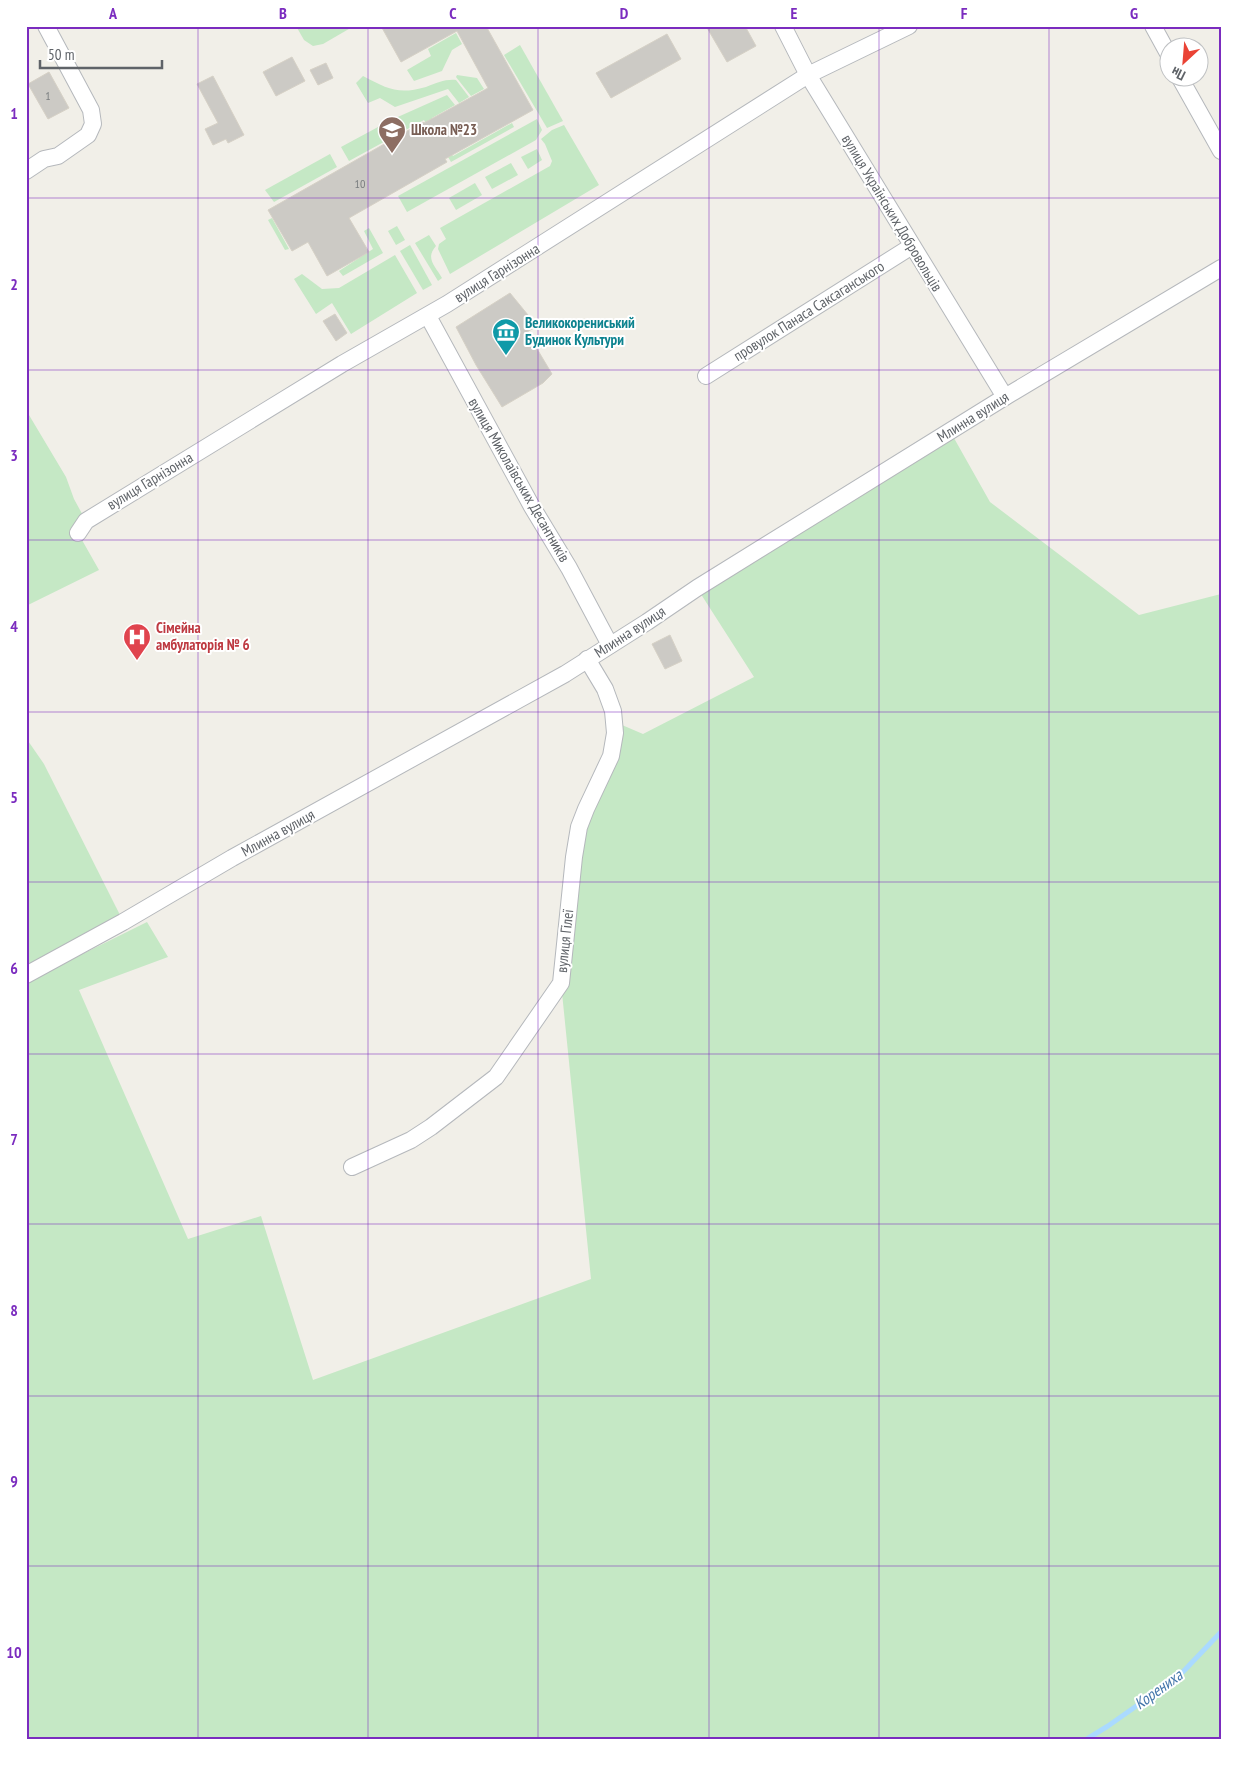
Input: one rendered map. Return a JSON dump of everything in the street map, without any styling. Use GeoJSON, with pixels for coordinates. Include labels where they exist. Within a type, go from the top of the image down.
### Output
{"type":"FeatureCollection","features":[{"type":"Feature","properties":{"kind":"street"},"geometry":{"type":"LineString","coordinates":[[26,171],[44,159],[58,156],[88,135],[93,124],[91,110],[46,26]]}},
{"type":"Feature","properties":{"kind":"street","name":"вулиця Українських Добровольців"},"geometry":{"type":"LineString","coordinates":[[783,26],[808,75],[1005,397]]}},
{"type":"Feature","properties":{"kind":"street","name":"вулиця Гарнізонна"},"geometry":{"type":"LineString","coordinates":[[82,527],[334,369],[428,316],[808,75],[909,26]]}},
{"type":"Feature","properties":{"kind":"street"},"geometry":{"type":"LineString","coordinates":[[1152,26],[1160,40]]}},
{"type":"Feature","properties":{"kind":"street"},"geometry":{"type":"LineString","coordinates":[[1186,88],[1221,152]]}},
{"type":"Feature","properties":{"kind":"street","name":"провулок Панаса Саксаганського"},"geometry":{"type":"LineString","coordinates":[[706,376],[912,246]]}},
{"type":"Feature","properties":{"kind":"street","name":"Млинна вулиця"},"geometry":{"type":"LineString","coordinates":[[26,975],[123,922],[232,858],[565,674],[697,588],[1005,397],[1221,268]]}},
{"type":"Feature","properties":{"kind":"street","name":"вулиця Миколаївських Десантників"},"geometry":{"type":"LineString","coordinates":[[428,316],[610,645]]}},
{"type":"Feature","properties":{"kind":"street","name":"вулиця Гілеї"},"geometry":{"type":"LineString","coordinates":[[352,1166],[418,1136],[496,1077],[561,983],[574,857],[579,827],[611,756],[615,733],[613,711],[605,689],[587,659]]}},
{"type":"Feature","properties":{"kind":"green space"},"geometry":{"type":"Polygon","coordinates":[[[296,26],[354,26],[323,44],[313,46],[304,40],[296,26]]]}},
{"type":"Feature","properties":{"kind":"green space"},"geometry":{"type":"Polygon","coordinates":[[[456,33],[462,44],[452,50],[442,71],[414,81],[407,70],[431,56],[428,49],[456,33]]]}},
{"type":"Feature","properties":{"kind":"green space"},"geometry":{"type":"Polygon","coordinates":[[[520,45],[563,121],[547,128],[504,55],[520,45]]]}},
{"type":"Feature","properties":{"kind":"green space"},"geometry":{"type":"Polygon","coordinates":[[[457,75],[477,78],[484,89],[471,96],[456,77],[457,75]]]}},
{"type":"Feature","properties":{"kind":"green space"},"geometry":{"type":"Polygon","coordinates":[[[363,76],[379,84],[400,90],[416,89],[456,80],[469,97],[459,103],[448,89],[395,107],[380,98],[368,103],[356,83],[363,76]]]}},
{"type":"Feature","properties":{"kind":"green space"},"geometry":{"type":"Polygon","coordinates":[[[447,95],[455,105],[432,118],[440,133],[433,136],[424,120],[349,161],[341,147],[391,120],[447,95]]]}},
{"type":"Feature","properties":{"kind":"green space"},"geometry":{"type":"Polygon","coordinates":[[[537,119],[542,130],[536,140],[407,212],[398,196],[537,119]]]}},
{"type":"Feature","properties":{"kind":"green space"},"geometry":{"type":"Polygon","coordinates":[[[512,123],[514,127],[451,162],[441,145],[445,143],[453,156],[512,123]]]}},
{"type":"Feature","properties":{"kind":"green space"},"geometry":{"type":"Polygon","coordinates":[[[564,125],[599,185],[450,274],[438,249],[439,244],[446,239],[440,228],[550,166],[552,161],[541,139],[552,130],[564,125]]]}},
{"type":"Feature","properties":{"kind":"green space"},"geometry":{"type":"Polygon","coordinates":[[[537,149],[542,160],[528,169],[521,157],[537,149]]]}},
{"type":"Feature","properties":{"kind":"green space"},"geometry":{"type":"Polygon","coordinates":[[[330,154],[337,167],[274,202],[265,190],[330,154]]]}},
{"type":"Feature","properties":{"kind":"green space"},"geometry":{"type":"Polygon","coordinates":[[[511,163],[518,175],[492,189],[485,177],[511,163]]]}},
{"type":"Feature","properties":{"kind":"green space"},"geometry":{"type":"Polygon","coordinates":[[[475,183],[482,195],[456,210],[449,198],[475,183]]]}},
{"type":"Feature","properties":{"kind":"green space"},"geometry":{"type":"Polygon","coordinates":[[[272,218],[289,249],[285,250],[268,220],[272,218]]]}},
{"type":"Feature","properties":{"kind":"green space"},"geometry":{"type":"Polygon","coordinates":[[[397,226],[405,240],[396,245],[388,231],[397,226]]]}},
{"type":"Feature","properties":{"kind":"green space"},"geometry":{"type":"Polygon","coordinates":[[[369,228],[383,253],[343,276],[339,271],[373,249],[364,231],[369,228]]]}},
{"type":"Feature","properties":{"kind":"green space"},"geometry":{"type":"Polygon","coordinates":[[[429,235],[436,246],[431,254],[431,258],[442,278],[438,281],[415,243],[429,235]]]}},
{"type":"Feature","properties":{"kind":"green space"},"geometry":{"type":"Polygon","coordinates":[[[410,245],[432,285],[423,290],[400,251],[410,245]]]}},
{"type":"Feature","properties":{"kind":"green space"},"geometry":{"type":"Polygon","coordinates":[[[395,255],[417,293],[351,334],[332,303],[316,314],[294,279],[302,274],[322,289],[339,288],[395,255]]]}},
{"type":"Feature","properties":{"kind":"green space"},"geometry":{"type":"Polygon","coordinates":[[[26,410],[66,477],[74,499],[86,521],[78,533],[99,570],[26,606],[26,410]]]}},
{"type":"Feature","properties":{"kind":"green space"},"geometry":{"type":"Polygon","coordinates":[[[950,431],[990,502],[1139,615],[1221,594],[1221,1739],[26,1739],[26,982],[147,922],[168,957],[79,990],[188,1239],[261,1216],[313,1380],[591,1279],[561,983],[574,857],[615,722],[643,734],[754,677],[697,588],[950,431]]]}},
{"type":"Feature","properties":{"kind":"green space"},"geometry":{"type":"Polygon","coordinates":[[[26,738],[44,764],[121,917],[26,967],[26,738]]]}},
{"type":"Feature","properties":{"kind":"building"},"geometry":{"type":"Polygon","coordinates":[[[381,26],[486,26],[533,110],[445,159],[447,162],[349,218],[369,252],[327,276],[308,242],[292,251],[268,210],[423,122],[488,88],[457,31],[401,62],[381,26]]]}},
{"type":"Feature","properties":{"kind":"building"},"geometry":{"type":"Polygon","coordinates":[[[706,26],[745,26],[756,46],[727,62],[706,26]]]}},
{"type":"Feature","properties":{"kind":"building"},"geometry":{"type":"Polygon","coordinates":[[[667,34],[681,59],[611,98],[596,73],[667,34]]]}},
{"type":"Feature","properties":{"kind":"building"},"geometry":{"type":"Polygon","coordinates":[[[292,57],[305,81],[276,96],[263,72],[292,57]]]}},
{"type":"Feature","properties":{"kind":"building"},"geometry":{"type":"Polygon","coordinates":[[[326,63],[333,78],[318,85],[310,70],[326,63]]]}},
{"type":"Feature","properties":{"kind":"building"},"geometry":{"type":"Polygon","coordinates":[[[49,72],[69,108],[48,119],[28,84],[49,72]]]}},
{"type":"Feature","properties":{"kind":"building"},"geometry":{"type":"Polygon","coordinates":[[[213,76],[244,135],[228,143],[226,139],[213,145],[205,129],[218,123],[197,84],[213,76]]]}},
{"type":"Feature","properties":{"kind":"building"},"geometry":{"type":"Polygon","coordinates":[[[510,293],[537,326],[527,332],[552,374],[543,383],[502,407],[476,365],[456,327],[510,293]]]}},
{"type":"Feature","properties":{"kind":"building"},"geometry":{"type":"Polygon","coordinates":[[[335,314],[347,333],[336,341],[323,321],[335,314]]]}},
{"type":"Feature","properties":{"kind":"building"},"geometry":{"type":"Polygon","coordinates":[[[670,635],[682,661],[665,669],[652,644],[670,635]]]}},
{"type":"Feature","properties":{"kind":"waterway","name":"Корениха"},"geometry":{"type":"LineString","coordinates":[[1087,1739],[1179,1676],[1221,1632]]}},
{"type":"Feature","properties":{"kind":"place","name":"Школа №23"},"geometry":{"type":"Point","coordinates":[392,154]}},
{"type":"Feature","properties":{"kind":"place","name":"Великокорениський Будинок Культури"},"geometry":{"type":"Point","coordinates":[506,356]}},
{"type":"Feature","properties":{"kind":"place","name":"Сімейна амбулаторія № 6"},"geometry":{"type":"Point","coordinates":[137,661]}}]}
